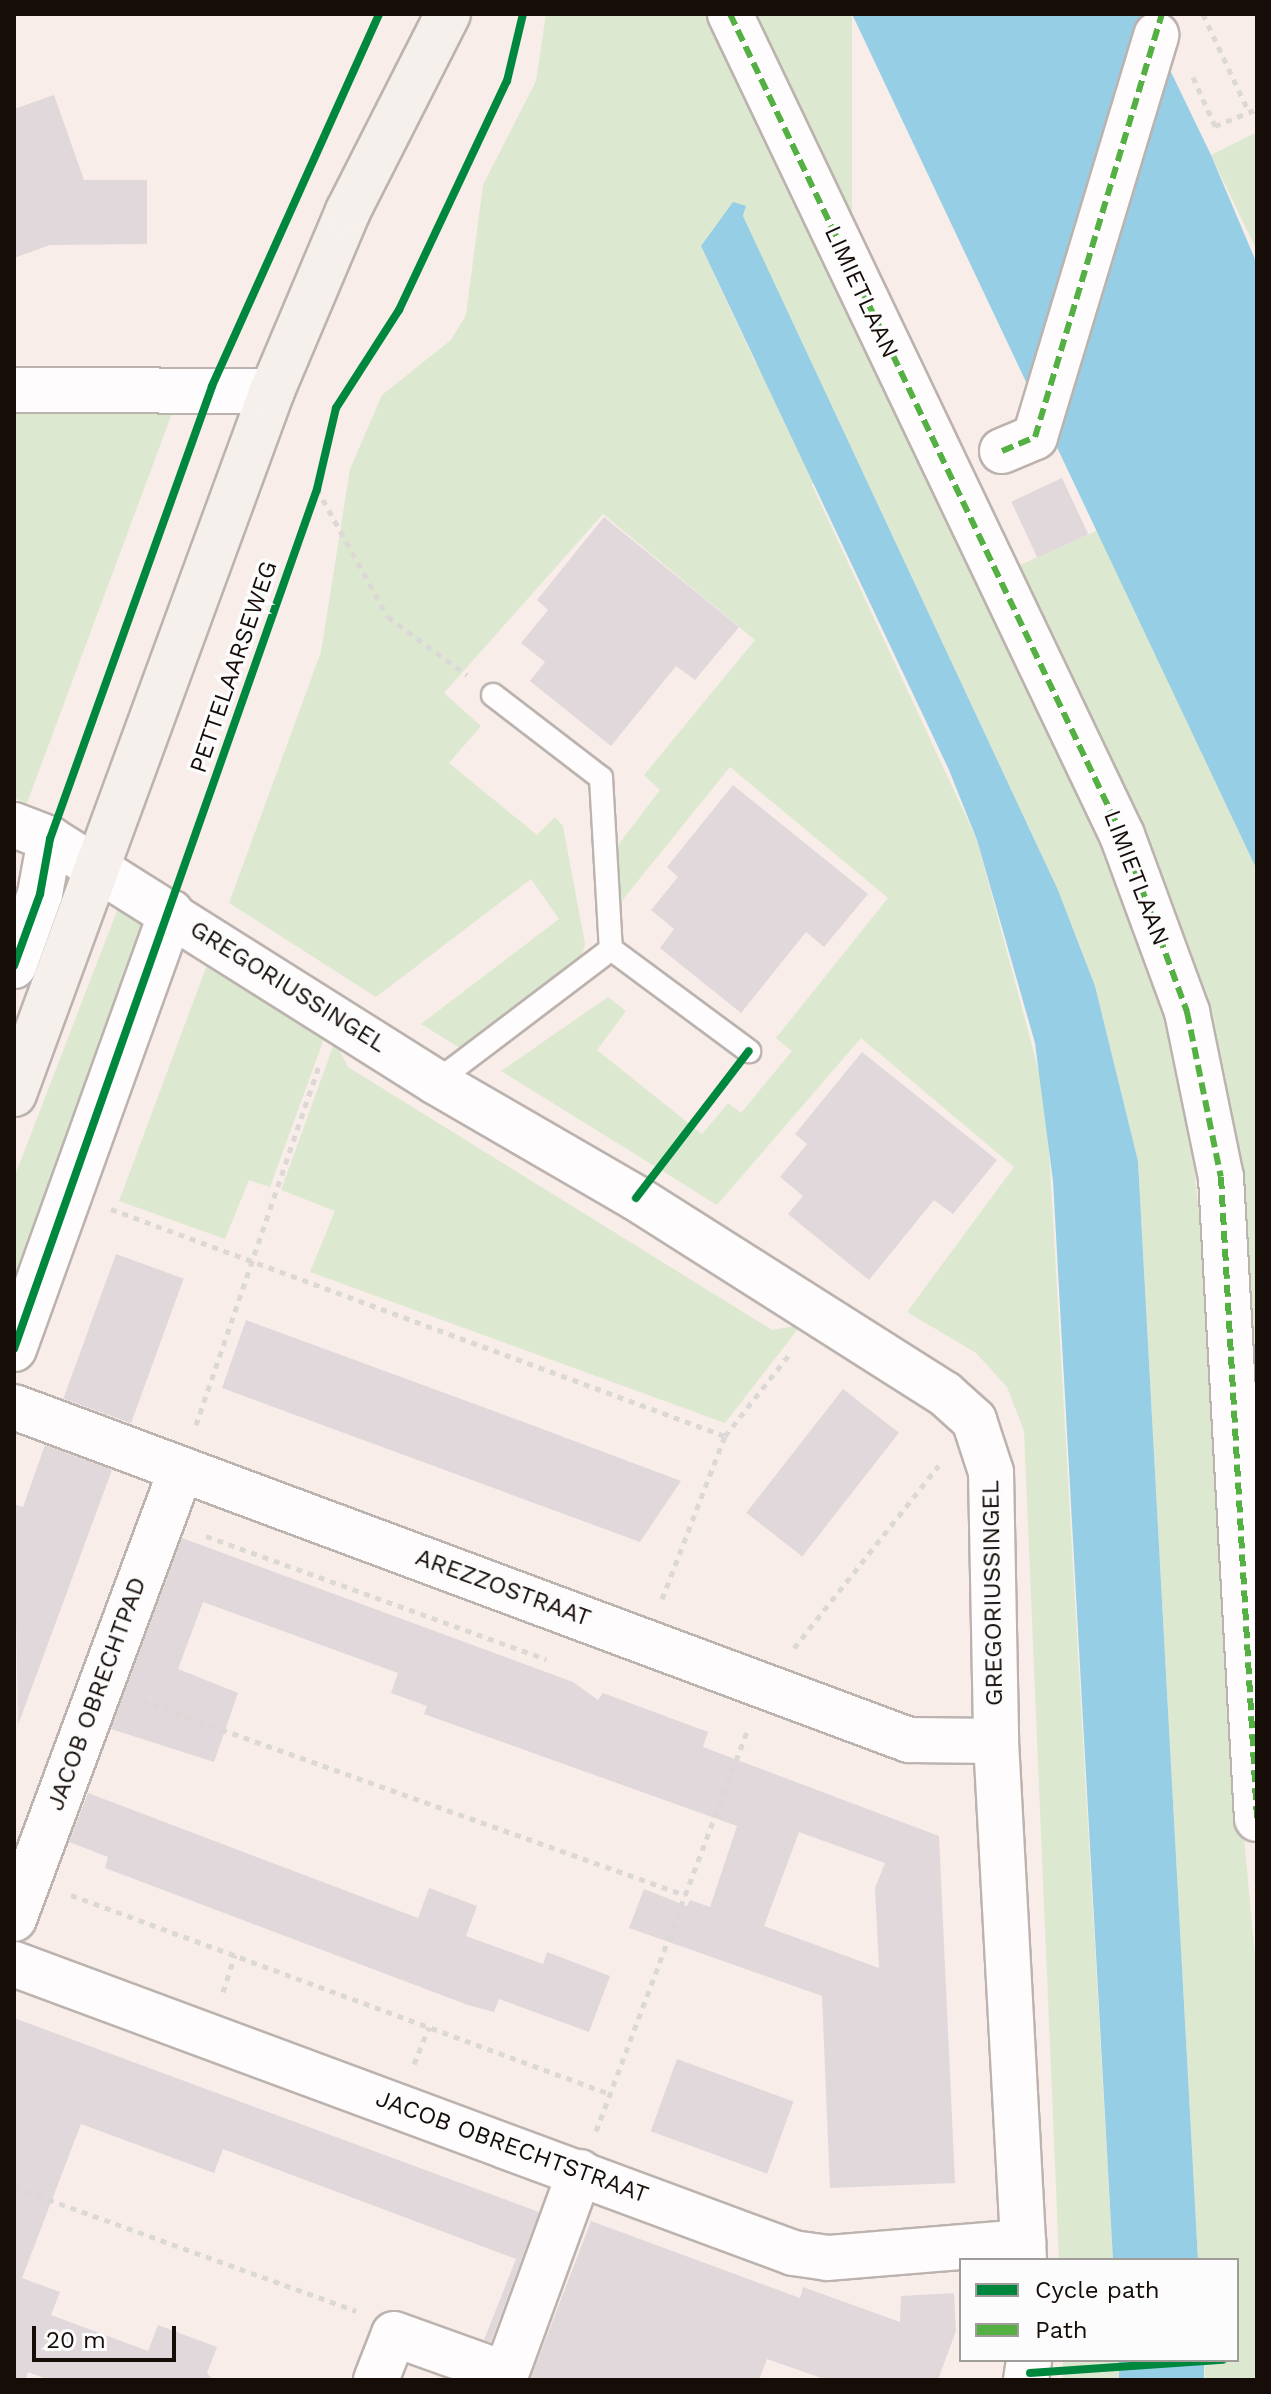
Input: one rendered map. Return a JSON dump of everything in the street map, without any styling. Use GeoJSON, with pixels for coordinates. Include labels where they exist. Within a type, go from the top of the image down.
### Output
{"type":"FeatureCollection","features":[{"type":"Feature","properties":{"kind":"street"},"geometry":{"type":"LineString","coordinates":[[14,1094],[272,391],[348,211],[448,14]]}},
{"type":"Feature","properties":{"kind":"street","name":"LIMIETLAAN"},"geometry":{"type":"LineString","coordinates":[[730,14],[1122,835],[1187,1012],[1221,1177],[1257,1819]]}},
{"type":"Feature","properties":{"kind":"street"},"geometry":{"type":"LineString","coordinates":[[1019,444],[1156,35]]}},
{"type":"Feature","properties":{"kind":"street"},"geometry":{"type":"LineString","coordinates":[[14,390],[272,391]]}},
{"type":"Feature","properties":{"kind":"street"},"geometry":{"type":"LineString","coordinates":[[14,966],[40,894],[32,832]]}},
{"type":"Feature","properties":{"kind":"street","name":"GREGORIUSSINGEL"},"geometry":{"type":"LineString","coordinates":[[32,832],[171,912],[436,1082],[945,1394],[974,1420],[991,1472],[996,1741],[1023,2251]]}},
{"type":"Feature","properties":{"kind":"street"},"geometry":{"type":"LineString","coordinates":[[14,1349],[171,912]]}},
{"type":"Feature","properties":{"kind":"street","name":"AREZZOSTRAAT"},"geometry":{"type":"LineString","coordinates":[[14,1407],[909,1740],[996,1741]]}},
{"type":"Feature","properties":{"kind":"street","name":"JACOB OBRECHTPAD"},"geometry":{"type":"LineString","coordinates":[[14,1919],[181,1469]]}},
{"type":"Feature","properties":{"kind":"street","name":"JACOB OBRECHTSTRAAT"},"geometry":{"type":"LineString","coordinates":[[14,1964],[793,2253],[827,2258],[1023,2251]]}},
{"type":"Feature","properties":{"kind":"street"},"geometry":{"type":"LineString","coordinates":[[376,2380],[394,2334],[506,2374],[580,2172]]}},
{"type":"Feature","properties":{"kind":"lane"},"geometry":{"type":"LineString","coordinates":[[493,695],[601,778],[611,949]]}},
{"type":"Feature","properties":{"kind":"lane"},"geometry":{"type":"LineString","coordinates":[[611,949],[749,1051]]}},
{"type":"Feature","properties":{"kind":"lane"},"geometry":{"type":"LineString","coordinates":[[436,1082],[611,949]]}},
{"type":"Feature","properties":{"kind":"path"},"geometry":{"type":"LineString","coordinates":[[1203,14],[1248,110]]}},
{"type":"Feature","properties":{"kind":"path"},"geometry":{"type":"LineString","coordinates":[[1215,126],[1248,110],[1257,109]]}},
{"type":"Feature","properties":{"kind":"path"},"geometry":{"type":"LineString","coordinates":[[312,505],[320,476]]}},
{"type":"Feature","properties":{"kind":"path"},"geometry":{"type":"LineString","coordinates":[[317,489],[388,617],[493,695]]}},
{"type":"Feature","properties":{"kind":"path"},"geometry":{"type":"LineString","coordinates":[[181,1469],[335,1017]]}},
{"type":"Feature","properties":{"kind":"path"},"geometry":{"type":"LineString","coordinates":[[69,1193],[725,1436]]}},
{"type":"Feature","properties":{"kind":"path"},"geometry":{"type":"LineString","coordinates":[[646,1640],[725,1436],[820,1316]]}},
{"type":"Feature","properties":{"kind":"path"},"geometry":{"type":"LineString","coordinates":[[580,2172],[764,1686],[974,1420]]}},
{"type":"Feature","properties":{"kind":"path"},"geometry":{"type":"LineString","coordinates":[[162,1520],[552,1661]]}},
{"type":"Feature","properties":{"kind":"path"},"geometry":{"type":"LineString","coordinates":[[100,1686],[685,1895]]}},
{"type":"Feature","properties":{"kind":"path"},"geometry":{"type":"LineString","coordinates":[[732,1726],[747,1732]]}},
{"type":"Feature","properties":{"kind":"path"},"geometry":{"type":"LineString","coordinates":[[29,1879],[610,2094]]}},
{"type":"Feature","properties":{"kind":"path"},"geometry":{"type":"LineString","coordinates":[[14,2187],[376,2318],[394,2334]]}},
{"type":"Feature","properties":{"kind":"green space"},"geometry":{"type":"Polygon","coordinates":[[[546,14],[716,14],[1113,861],[1169,1023],[1192,1147],[1207,1290],[1222,1598],[1257,1979],[1257,2380],[1205,2380],[1204,2362],[1239,2362],[1239,2258],[1198,2258],[1138,1161],[1095,986],[1058,890],[743,216],[746,207],[701,246],[977,840],[1046,1098],[1113,2258],[1059,2258],[1024,1431],[1007,1387],[976,1353],[907,1312],[1014,1167],[861,1038],[717,1205],[501,1071],[608,997],[626,1011],[597,1050],[702,1134],[728,1103],[741,1113],[792,1051],[776,1038],[888,898],[730,767],[616,908],[615,849],[660,790],[644,775],[755,640],[603,514],[444,693],[481,726],[449,763],[537,835],[555,817],[563,826],[585,944],[580,963],[460,1048],[421,1024],[559,919],[531,879],[376,997],[229,903],[321,652],[350,469],[382,395],[451,340],[466,315],[483,185],[536,81],[546,14]]]}},
{"type":"Feature","properties":{"kind":"green space"},"geometry":{"type":"Polygon","coordinates":[[[756,14],[852,14],[852,484],[756,484],[756,14]]]}},
{"type":"Feature","properties":{"kind":"green space"},"geometry":{"type":"Polygon","coordinates":[[[1257,132],[1257,251],[1211,155],[1257,132]]]}},
{"type":"Feature","properties":{"kind":"green space"},"geometry":{"type":"Polygon","coordinates":[[[174,408],[27,803],[14,798],[14,411],[174,408]]]}},
{"type":"Feature","properties":{"kind":"green space"},"geometry":{"type":"Polygon","coordinates":[[[1098,530],[1257,870],[1257,1687],[1233,1189],[1018,566],[1098,530]]]}},
{"type":"Feature","properties":{"kind":"green space"},"geometry":{"type":"Polygon","coordinates":[[[125,890],[162,900],[14,1312],[14,1178],[125,890]]]}},
{"type":"Feature","properties":{"kind":"green space"},"geometry":{"type":"Polygon","coordinates":[[[207,965],[325,1036],[270,1187],[249,1180],[225,1239],[119,1201],[207,965]]]}},
{"type":"Feature","properties":{"kind":"green space"},"geometry":{"type":"Polygon","coordinates":[[[335,1041],[348,1067],[772,1330],[801,1325],[725,1423],[310,1272],[335,1211],[281,1190],[335,1041]]]}},
{"type":"Feature","properties":{"kind":"green space"},"geometry":{"type":"Polygon","coordinates":[[[1063,2362],[1119,2362],[1119,2380],[1063,2380],[1063,2362]]]}},
{"type":"Feature","properties":{"kind":"water"},"geometry":{"type":"Polygon","coordinates":[[[852,14],[1143,14],[1211,155],[1257,264],[1257,870],[852,14]]]}},
{"type":"Feature","properties":{"kind":"water"},"geometry":{"type":"Polygon","coordinates":[[[733,202],[746,206],[743,216],[1058,890],[1095,986],[1138,1161],[1198,2258],[1113,2258],[1053,1181],[1035,1043],[977,840],[949,770],[701,246],[733,202]]]}},
{"type":"Feature","properties":{"kind":"water"},"geometry":{"type":"Polygon","coordinates":[[[1119,2362],[1204,2362],[1204,2380],[1119,2380],[1119,2362]]]}},
{"type":"Feature","properties":{"kind":"building"},"geometry":{"type":"Polygon","coordinates":[[[54,95],[84,180],[147,180],[147,244],[50,245],[14,258],[14,109],[54,95]]]}},
{"type":"Feature","properties":{"kind":"building"},"geometry":{"type":"Polygon","coordinates":[[[1062,478],[1088,534],[1037,558],[1011,502],[1062,478]]]}},
{"type":"Feature","properties":{"kind":"building"},"geometry":{"type":"Polygon","coordinates":[[[604,517],[739,627],[695,680],[676,666],[611,746],[530,681],[545,662],[521,643],[548,610],[537,600],[604,517]]]}},
{"type":"Feature","properties":{"kind":"building"},"geometry":{"type":"Polygon","coordinates":[[[733,785],[868,894],[824,947],[806,932],[741,1013],[660,948],[674,929],[651,910],[678,877],[667,867],[733,785]]]}},
{"type":"Feature","properties":{"kind":"building"},"geometry":{"type":"Polygon","coordinates":[[[862,1052],[997,1160],[953,1214],[934,1200],[869,1280],[788,1214],[803,1196],[780,1177],[807,1144],[795,1134],[862,1052]]]}},
{"type":"Feature","properties":{"kind":"building"},"geometry":{"type":"Polygon","coordinates":[[[116,1254],[184,1279],[131,1423],[63,1399],[116,1254]]]}},
{"type":"Feature","properties":{"kind":"building"},"geometry":{"type":"Polygon","coordinates":[[[246,1320],[681,1481],[640,1542],[222,1388],[246,1320]]]}},
{"type":"Feature","properties":{"kind":"building"},"geometry":{"type":"Polygon","coordinates":[[[843,1389],[899,1433],[802,1556],[746,1513],[843,1389]]]}},
{"type":"Feature","properties":{"kind":"building"},"geometry":{"type":"Polygon","coordinates":[[[45,1445],[112,1470],[18,1725],[14,1504],[23,1507],[45,1445]]]}},
{"type":"Feature","properties":{"kind":"building"},"geometry":{"type":"Polygon","coordinates":[[[182,1538],[573,1682],[598,1700],[603,1693],[708,1732],[703,1747],[939,1836],[955,2183],[830,2188],[822,1996],[629,1928],[644,1889],[687,1906],[690,1900],[710,1907],[737,1826],[424,1714],[427,1706],[391,1693],[398,1673],[203,1602],[178,1669],[238,1693],[214,1762],[111,1729],[182,1538]],[[799,1832],[764,1926],[879,1968],[875,1888],[885,1863],[799,1832]]]}},
{"type":"Feature","properties":{"kind":"building"},"geometry":{"type":"Polygon","coordinates":[[[88,1793],[418,1918],[429,1888],[477,1906],[466,1936],[543,1964],[547,1952],[610,1976],[589,2032],[499,1999],[494,2012],[468,2005],[105,1868],[108,1857],[69,1842],[88,1793]]]}},
{"type":"Feature","properties":{"kind":"building"},"geometry":{"type":"Polygon","coordinates":[[[14,2018],[539,2212],[491,2342],[484,2340],[516,2259],[223,2149],[214,2173],[81,2124],[22,2278],[60,2292],[51,2315],[148,2351],[158,2325],[217,2347],[207,2373],[213,2380],[49,2380],[28,2372],[25,2380],[14,2380],[14,2018]]]}},
{"type":"Feature","properties":{"kind":"building"},"geometry":{"type":"Polygon","coordinates":[[[677,2059],[794,2101],[767,2174],[651,2131],[677,2059]]]}},
{"type":"Feature","properties":{"kind":"building"},"geometry":{"type":"Polygon","coordinates":[[[591,2221],[800,2298],[803,2287],[900,2322],[901,2296],[954,2293],[956,2331],[938,2380],[827,2380],[767,2359],[759,2380],[530,2380],[591,2221]]]}},
{"type":"Feature","properties":{"kind":"marked path"},"geometry":{"type":"LineString","coordinates":[[730,14],[1122,835],[1187,1012],[1221,1177],[1257,1819]]}},
{"type":"Feature","properties":{"kind":"marked path"},"geometry":{"type":"LineString","coordinates":[[1002,451],[1035,437],[1162,14]]}},
{"type":"Feature","properties":{"kind":"cycle path"},"geometry":{"type":"LineString","coordinates":[[14,966],[40,894],[50,839],[212,386],[379,14]]}},
{"type":"Feature","properties":{"kind":"cycle path","name":"PETTELAARSEWEG"},"geometry":{"type":"LineString","coordinates":[[14,1349],[317,489],[336,408],[399,310],[507,81],[523,14]]}},
{"type":"Feature","properties":{"kind":"cycle path"},"geometry":{"type":"LineString","coordinates":[[636,1198],[749,1051]]}},
{"type":"Feature","properties":{"kind":"cycle path"},"geometry":{"type":"LineString","coordinates":[[1030,2373],[1193,2362]]}}]}
